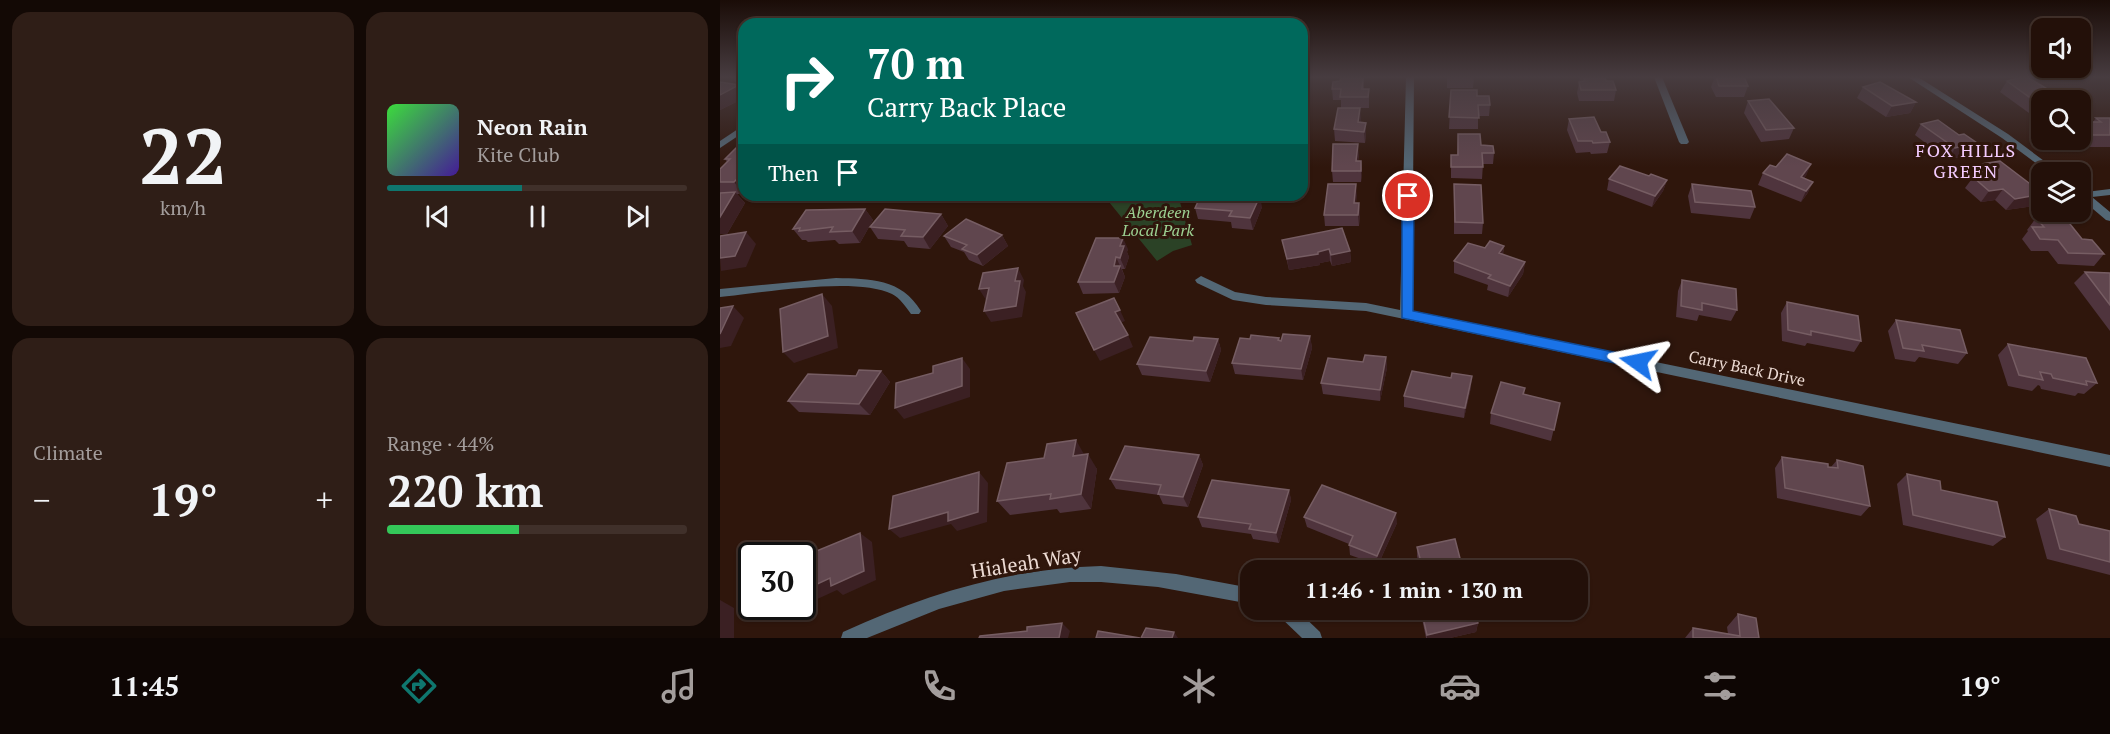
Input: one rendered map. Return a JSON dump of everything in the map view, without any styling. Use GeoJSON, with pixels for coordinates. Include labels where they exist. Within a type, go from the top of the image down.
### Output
{"type":"FeatureCollection","features":[{"type":"Feature","properties":{"kind":"street"},"geometry":{"type":"LineString","coordinates":[[1406,314],[1409,107]]}},
{"type":"Feature","properties":{"kind":"street"},"geometry":{"type":"LineString","coordinates":[[1670,107],[1684,142]]}},
{"type":"Feature","properties":{"kind":"street"},"geometry":{"type":"LineString","coordinates":[[1959,107],[2040,162]]}},
{"type":"Feature","properties":{"kind":"street"},"geometry":{"type":"LineString","coordinates":[[720,145],[738,132]]}},
{"type":"Feature","properties":{"kind":"street"},"geometry":{"type":"LineString","coordinates":[[2091,193],[2110,192]]}},
{"type":"Feature","properties":{"kind":"street"},"geometry":{"type":"LineString","coordinates":[[2091,201],[2110,218]]}},
{"type":"Feature","properties":{"kind":"street","name":"Carry Back Drive"},"geometry":{"type":"LineString","coordinates":[[1201,280],[1233,296],[1366,307],[1406,314],[2110,460]]}},
{"type":"Feature","properties":{"kind":"street"},"geometry":{"type":"LineString","coordinates":[[720,293],[823,282],[881,285],[897,291],[915,310]]}},
{"type":"Feature","properties":{"kind":"street","name":"Hialeah Way"},"geometry":{"type":"LineString","coordinates":[[849,638],[951,597],[1055,576],[1100,574],[1185,581],[1240,594]]}},
{"type":"Feature","properties":{"kind":"street"},"geometry":{"type":"LineString","coordinates":[[1295,620],[1314,638]]}},
{"type":"Feature","properties":{"kind":"green space","name":"Aberdeen Local Park"},"geometry":{"type":"Polygon","coordinates":[[[1102,201],[1180,201],[1192,245],[1173,251],[1157,261],[1109,202],[1102,201]]]}},
{"type":"Feature","properties":{"kind":"building"},"geometry":{"type":"Polygon","coordinates":[[[1450,107],[1478,107],[1479,118],[1449,117],[1450,107]]]}},
{"type":"Feature","properties":{"kind":"building"},"geometry":{"type":"Polygon","coordinates":[[[1752,107],[1776,107],[1794,128],[1766,130],[1752,107]]]}},
{"type":"Feature","properties":{"kind":"building"},"geometry":{"type":"Polygon","coordinates":[[[1338,108],[1360,108],[1358,122],[1366,123],[1364,132],[1334,129],[1338,108]]]}},
{"type":"Feature","properties":{"kind":"building"},"geometry":{"type":"Polygon","coordinates":[[[1594,117],[1601,132],[1606,132],[1610,142],[1578,141],[1569,119],[1594,117]]]}},
{"type":"Feature","properties":{"kind":"building"},"geometry":{"type":"Polygon","coordinates":[[[2096,118],[2110,118],[2110,135],[2091,135],[2091,122],[2101,122],[2096,118]]]}},
{"type":"Feature","properties":{"kind":"building"},"geometry":{"type":"Polygon","coordinates":[[[1938,120],[1959,135],[1964,134],[1977,143],[1955,148],[1921,124],[1938,120]]]}},
{"type":"Feature","properties":{"kind":"building"},"geometry":{"type":"Polygon","coordinates":[[[1458,134],[1480,134],[1481,145],[1493,146],[1494,153],[1482,153],[1483,167],[1451,167],[1451,155],[1458,155],[1458,134]]]}},
{"type":"Feature","properties":{"kind":"building"},"geometry":{"type":"Polygon","coordinates":[[[1333,144],[1358,144],[1356,161],[1361,161],[1361,171],[1332,171],[1333,144]]]}},
{"type":"Feature","properties":{"kind":"building"},"geometry":{"type":"Polygon","coordinates":[[[738,148],[738,178],[734,182],[720,182],[720,169],[730,159],[725,159],[738,148]]]}},
{"type":"Feature","properties":{"kind":"building"},"geometry":{"type":"Polygon","coordinates":[[[1787,154],[1811,164],[1801,177],[1813,182],[1806,191],[1763,173],[1770,165],[1776,167],[1787,154]]]}},
{"type":"Feature","properties":{"kind":"building"},"geometry":{"type":"Polygon","coordinates":[[[2000,161],[2031,185],[2031,196],[2015,199],[2003,189],[1989,191],[1973,177],[1986,175],[1975,165],[2000,161]]]}},
{"type":"Feature","properties":{"kind":"building"},"geometry":{"type":"Polygon","coordinates":[[[1620,166],[1667,180],[1655,196],[1609,179],[1620,166]]]}},
{"type":"Feature","properties":{"kind":"building"},"geometry":{"type":"Polygon","coordinates":[[[1328,184],[1356,184],[1354,203],[1359,203],[1358,215],[1324,215],[1328,184]]]}},
{"type":"Feature","properties":{"kind":"building"},"geometry":{"type":"Polygon","coordinates":[[[1454,184],[1481,185],[1483,223],[1455,222],[1454,184]]]}},
{"type":"Feature","properties":{"kind":"building"},"geometry":{"type":"Polygon","coordinates":[[[1692,184],[1751,191],[1755,207],[1695,202],[1692,184]]]}},
{"type":"Feature","properties":{"kind":"building"},"geometry":{"type":"Polygon","coordinates":[[[735,192],[720,217],[720,193],[735,192]]]}},
{"type":"Feature","properties":{"kind":"building"},"geometry":{"type":"Polygon","coordinates":[[[1198,201],[1258,201],[1250,218],[1229,216],[1232,211],[1195,208],[1198,201]]]}},
{"type":"Feature","properties":{"kind":"building"},"geometry":{"type":"Polygon","coordinates":[[[865,209],[852,231],[830,232],[833,227],[799,231],[800,228],[793,229],[806,210],[865,209]]]}},
{"type":"Feature","properties":{"kind":"building"},"geometry":{"type":"Polygon","coordinates":[[[885,209],[941,214],[923,237],[901,236],[905,230],[870,227],[885,209]]]}},
{"type":"Feature","properties":{"kind":"building"},"geometry":{"type":"Polygon","coordinates":[[[966,219],[1002,235],[977,255],[962,249],[967,245],[944,236],[966,219]]]}},
{"type":"Feature","properties":{"kind":"building"},"geometry":{"type":"Polygon","coordinates":[[[2040,222],[2068,222],[2082,239],[2092,240],[2104,254],[2068,253],[2058,240],[2040,239],[2032,227],[2044,227],[2040,222]]]}},
{"type":"Feature","properties":{"kind":"building"},"geometry":{"type":"Polygon","coordinates":[[[1342,228],[1350,251],[1331,255],[1329,249],[1318,252],[1318,254],[1287,259],[1282,240],[1342,228]]]}},
{"type":"Feature","properties":{"kind":"building"},"geometry":{"type":"Polygon","coordinates":[[[746,232],[735,256],[720,258],[720,236],[746,232]]]}},
{"type":"Feature","properties":{"kind":"building"},"geometry":{"type":"Polygon","coordinates":[[[1096,238],[1123,238],[1120,246],[1124,246],[1120,258],[1116,257],[1114,266],[1120,266],[1114,282],[1078,282],[1096,238]]]}},
{"type":"Feature","properties":{"kind":"building"},"geometry":{"type":"Polygon","coordinates":[[[1490,241],[1504,246],[1499,253],[1525,262],[1510,286],[1488,278],[1491,275],[1454,261],[1468,243],[1485,248],[1490,241]]]}},
{"type":"Feature","properties":{"kind":"building"},"geometry":{"type":"Polygon","coordinates":[[[1018,268],[1015,281],[1020,281],[1016,306],[984,311],[989,288],[979,289],[983,273],[1018,268]]]}},
{"type":"Feature","properties":{"kind":"building"},"geometry":{"type":"Polygon","coordinates":[[[2085,272],[2110,273],[2110,305],[2085,272]]]}},
{"type":"Feature","properties":{"kind":"building"},"geometry":{"type":"Polygon","coordinates":[[[1682,280],[1736,289],[1737,310],[1702,303],[1702,310],[1681,306],[1682,280]]]}},
{"type":"Feature","properties":{"kind":"building"},"geometry":{"type":"Polygon","coordinates":[[[822,294],[828,336],[783,352],[780,309],[822,294]]]}},
{"type":"Feature","properties":{"kind":"building"},"geometry":{"type":"Polygon","coordinates":[[[1114,298],[1120,310],[1115,312],[1128,335],[1094,350],[1076,313],[1114,298]]]}},
{"type":"Feature","properties":{"kind":"building"},"geometry":{"type":"Polygon","coordinates":[[[1787,302],[1858,316],[1861,341],[1811,331],[1811,335],[1788,330],[1787,302]]]}},
{"type":"Feature","properties":{"kind":"building"},"geometry":{"type":"Polygon","coordinates":[[[733,306],[720,334],[720,308],[733,306]]]}},
{"type":"Feature","properties":{"kind":"building"},"geometry":{"type":"Polygon","coordinates":[[[1896,320],[1960,330],[1967,353],[1922,345],[1924,351],[1903,348],[1896,320]]]}},
{"type":"Feature","properties":{"kind":"building"},"geometry":{"type":"Polygon","coordinates":[[[1283,334],[1310,336],[1301,369],[1232,363],[1240,338],[1250,339],[1251,335],[1279,338],[1278,340],[1281,341],[1283,334]]]}},
{"type":"Feature","properties":{"kind":"building"},"geometry":{"type":"Polygon","coordinates":[[[1150,337],[1193,341],[1194,337],[1218,339],[1206,371],[1137,364],[1150,337]]]}},
{"type":"Feature","properties":{"kind":"building"},"geometry":{"type":"Polygon","coordinates":[[[2008,344],[2086,358],[2097,383],[2086,381],[2087,385],[2053,378],[2051,374],[2040,372],[2043,380],[2019,375],[2008,344]]]}},
{"type":"Feature","properties":{"kind":"building"},"geometry":{"type":"Polygon","coordinates":[[[1365,355],[1386,357],[1380,390],[1321,383],[1328,358],[1363,362],[1365,355]]]}},
{"type":"Feature","properties":{"kind":"building"},"geometry":{"type":"Polygon","coordinates":[[[962,358],[962,386],[895,408],[896,383],[933,373],[933,366],[962,358]]]}},
{"type":"Feature","properties":{"kind":"building"},"geometry":{"type":"Polygon","coordinates":[[[859,370],[881,371],[859,404],[788,401],[808,374],[856,376],[859,370]]]}},
{"type":"Feature","properties":{"kind":"building"},"geometry":{"type":"Polygon","coordinates":[[[1412,371],[1451,378],[1452,373],[1472,376],[1465,408],[1404,396],[1412,371]]]}},
{"type":"Feature","properties":{"kind":"building"},"geometry":{"type":"Polygon","coordinates":[[[1501,382],[1525,388],[1523,394],[1560,403],[1554,430],[1491,413],[1501,382]]]}},
{"type":"Feature","properties":{"kind":"building"},"geometry":{"type":"Polygon","coordinates":[[[1076,440],[1073,456],[1088,454],[1081,494],[1050,499],[1051,494],[997,501],[1007,463],[1044,458],[1047,444],[1076,440]]]}},
{"type":"Feature","properties":{"kind":"building"},"geometry":{"type":"Polygon","coordinates":[[[1125,446],[1199,455],[1183,497],[1158,494],[1161,485],[1110,479],[1125,446]]]}},
{"type":"Feature","properties":{"kind":"building"},"geometry":{"type":"Polygon","coordinates":[[[1782,457],[1828,464],[1828,467],[1838,468],[1837,460],[1863,466],[1870,506],[1785,488],[1782,457]]]}},
{"type":"Feature","properties":{"kind":"building"},"geometry":{"type":"Polygon","coordinates":[[[979,472],[978,512],[948,521],[948,512],[889,529],[893,496],[979,472]]]}},
{"type":"Feature","properties":{"kind":"building"},"geometry":{"type":"Polygon","coordinates":[[[1907,474],[1940,481],[1941,490],[1997,502],[2005,537],[1913,515],[1907,474]]]}},
{"type":"Feature","properties":{"kind":"building"},"geometry":{"type":"Polygon","coordinates":[[[1212,480],[1289,490],[1276,533],[1249,529],[1251,524],[1198,517],[1212,480]]]}},
{"type":"Feature","properties":{"kind":"building"},"geometry":{"type":"Polygon","coordinates":[[[1322,485],[1396,513],[1377,556],[1349,545],[1353,536],[1304,517],[1322,485]]]}},
{"type":"Feature","properties":{"kind":"building"},"geometry":{"type":"Polygon","coordinates":[[[2049,509],[2076,516],[2079,524],[2110,531],[2110,562],[2060,549],[2049,509]]]}},
{"type":"Feature","properties":{"kind":"building"},"geometry":{"type":"Polygon","coordinates":[[[860,533],[864,571],[831,586],[830,578],[816,584],[816,551],[860,533]]]}},
{"type":"Feature","properties":{"kind":"building"},"geometry":{"type":"Polygon","coordinates":[[[1455,539],[1460,560],[1420,560],[1417,547],[1455,539]]]}},
{"type":"Feature","properties":{"kind":"building"},"geometry":{"type":"Polygon","coordinates":[[[1738,614],[1756,618],[1759,638],[1693,638],[1693,628],[1740,636],[1738,614]]]}},
{"type":"Feature","properties":{"kind":"building"},"geometry":{"type":"Polygon","coordinates":[[[1424,620],[1477,620],[1478,623],[1427,635],[1424,620]]]}},
{"type":"Feature","properties":{"kind":"building"},"geometry":{"type":"Polygon","coordinates":[[[1062,623],[1059,638],[979,638],[980,636],[1027,631],[1027,627],[1062,623]]]}},
{"type":"Feature","properties":{"kind":"building"},"geometry":{"type":"Polygon","coordinates":[[[1146,628],[1174,632],[1172,638],[1141,638],[1146,628]]]}},
{"type":"Feature","properties":{"kind":"building"},"geometry":{"type":"Polygon","coordinates":[[[1098,631],[1140,638],[1096,638],[1098,631]]]}},
{"type":"Feature","properties":{"kind":"district","name":"FOX HILLS GREEN"},"geometry":{"type":"Point","coordinates":[1966,161]}},
{"type":"Feature","properties":{"kind":"route"},"geometry":{"type":"LineString","coordinates":[[1408,196],[1406,314],[1638,362]]}}]}
